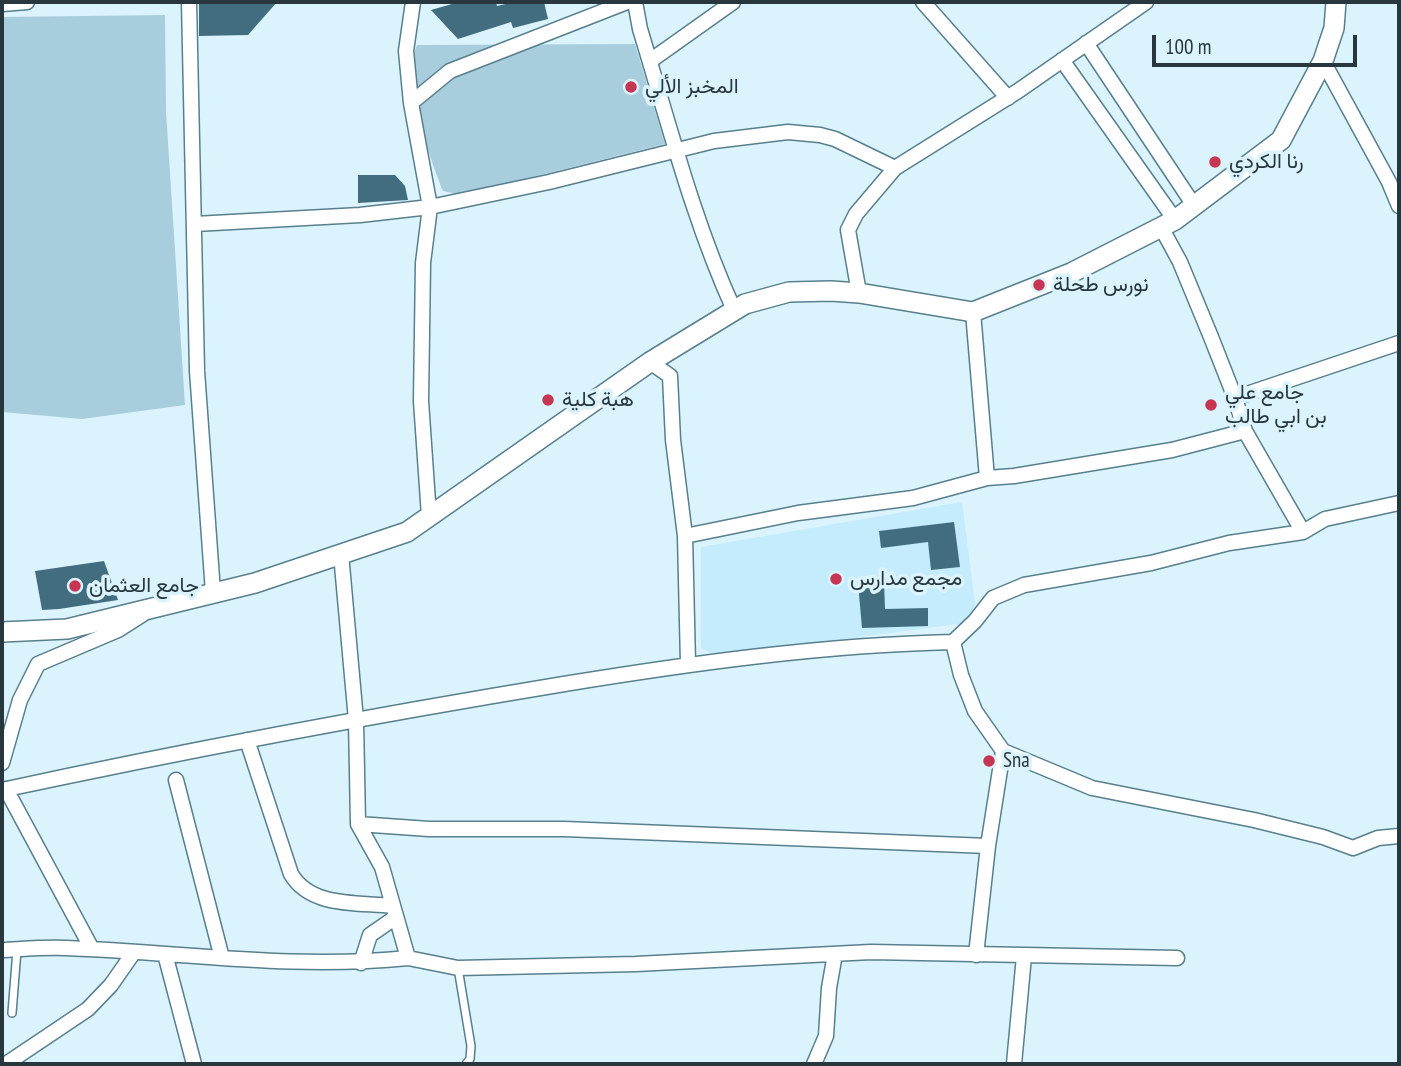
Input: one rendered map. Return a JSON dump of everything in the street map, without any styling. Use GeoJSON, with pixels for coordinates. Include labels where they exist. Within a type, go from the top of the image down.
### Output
{"type":"FeatureCollection","features":[{"type":"Feature","properties":{"kind":"main road"},"geometry":{"type":"LineString","coordinates":[[2,632],[67,629],[154,608],[255,583],[407,532],[650,362],[745,304],[789,292],[859,293],[972,312],[1071,273],[1168,224],[1195,207],[1281,140],[1323,61],[1334,28],[1336,2]]}},
{"type":"Feature","properties":{"kind":"street"},"geometry":{"type":"LineString","coordinates":[[2,4],[27,2]]}},
{"type":"Feature","properties":{"kind":"street"},"geometry":{"type":"LineString","coordinates":[[189,2],[197,370],[213,592]]}},
{"type":"Feature","properties":{"kind":"street"},"geometry":{"type":"LineString","coordinates":[[412,2],[406,51],[411,103],[430,207],[423,263],[421,401],[429,516]]}},
{"type":"Feature","properties":{"kind":"street"},"geometry":{"type":"LineString","coordinates":[[411,103],[450,71],[627,2]]}},
{"type":"Feature","properties":{"kind":"street"},"geometry":{"type":"LineString","coordinates":[[635,2],[640,29],[695,215],[734,310]]}},
{"type":"Feature","properties":{"kind":"street"},"geometry":{"type":"LineString","coordinates":[[650,61],[733,2]]}},
{"type":"Feature","properties":{"kind":"street"},"geometry":{"type":"LineString","coordinates":[[923,2],[1008,98]]}},
{"type":"Feature","properties":{"kind":"street"},"geometry":{"type":"LineString","coordinates":[[859,293],[848,230],[856,214],[895,168],[1008,98],[1146,2]]}},
{"type":"Feature","properties":{"kind":"street"},"geometry":{"type":"LineString","coordinates":[[1086,43],[1195,207]]}},
{"type":"Feature","properties":{"kind":"street"},"geometry":{"type":"LineString","coordinates":[[1062,60],[1168,224],[1180,262],[1235,398],[1245,431],[1303,532]]}},
{"type":"Feature","properties":{"kind":"street"},"geometry":{"type":"LineString","coordinates":[[1323,61],[1389,182],[1399,206]]}},
{"type":"Feature","properties":{"kind":"street"},"geometry":{"type":"LineString","coordinates":[[195,224],[360,215],[430,207],[549,183],[677,150],[762,135],[806,133],[835,139],[895,168]]}},
{"type":"Feature","properties":{"kind":"street"},"geometry":{"type":"LineString","coordinates":[[972,312],[987,478]]}},
{"type":"Feature","properties":{"kind":"street"},"geometry":{"type":"LineString","coordinates":[[1235,398],[1399,343]]}},
{"type":"Feature","properties":{"kind":"street"},"geometry":{"type":"LineString","coordinates":[[650,362],[670,376],[673,440],[685,536],[688,664]]}},
{"type":"Feature","properties":{"kind":"street"},"geometry":{"type":"LineString","coordinates":[[685,536],[798,513],[913,498],[987,478],[1014,477],[1172,450],[1245,431]]}},
{"type":"Feature","properties":{"kind":"street"},"geometry":{"type":"LineString","coordinates":[[92,949],[4,790],[247,740],[636,671],[832,648],[953,642],[975,621],[993,598],[1024,585],[1151,563],[1229,543],[1303,532],[1325,519],[1399,503]]}},
{"type":"Feature","properties":{"kind":"street"},"geometry":{"type":"LineString","coordinates":[[341,554],[356,720],[358,824],[382,867],[408,958]]}},
{"type":"Feature","properties":{"kind":"street"},"geometry":{"type":"LineString","coordinates":[[2,763],[20,700],[38,664],[118,630],[154,608]]}},
{"type":"Feature","properties":{"kind":"street"},"geometry":{"type":"LineString","coordinates":[[953,642],[961,675],[975,711],[1003,751],[1092,788],[1254,820],[1323,836],[1353,848],[1378,838],[1399,836]]}},
{"type":"Feature","properties":{"kind":"street"},"geometry":{"type":"LineString","coordinates":[[247,740],[297,885],[312,896],[394,911]]}},
{"type":"Feature","properties":{"kind":"street"},"geometry":{"type":"LineString","coordinates":[[976,955],[988,846],[1003,751]]}},
{"type":"Feature","properties":{"kind":"street"},"geometry":{"type":"LineString","coordinates":[[176,780],[222,958]]}},
{"type":"Feature","properties":{"kind":"street"},"geometry":{"type":"LineString","coordinates":[[358,824],[429,829],[564,829],[988,846]]}},
{"type":"Feature","properties":{"kind":"street"},"geometry":{"type":"LineString","coordinates":[[361,963],[370,935],[394,911]]}},
{"type":"Feature","properties":{"kind":"street"},"geometry":{"type":"LineString","coordinates":[[2,950],[92,949],[296,963],[361,963],[408,958],[458,968],[636,964],[871,952],[1177,958]]}},
{"type":"Feature","properties":{"kind":"street"},"geometry":{"type":"LineString","coordinates":[[6,1064],[88,1009],[111,985],[134,952]]}},
{"type":"Feature","properties":{"kind":"street"},"geometry":{"type":"LineString","coordinates":[[165,954],[194,1064]]}},
{"type":"Feature","properties":{"kind":"street"},"geometry":{"type":"LineString","coordinates":[[814,1064],[826,1036],[829,988],[835,954]]}},
{"type":"Feature","properties":{"kind":"street"},"geometry":{"type":"LineString","coordinates":[[1014,1064],[1024,956]]}},
{"type":"Feature","properties":{"kind":"lane"},"geometry":{"type":"LineString","coordinates":[[12,1013],[17,950]]}},
{"type":"Feature","properties":{"kind":"lane"},"geometry":{"type":"LineString","coordinates":[[458,968],[471,1046],[470,1059],[466,1064]]}},
{"type":"Feature","properties":{"kind":"shaded area"},"geometry":{"type":"Polygon","coordinates":[[[165,15],[166,111],[185,405],[82,419],[2,412],[2,17],[165,15]]]}},
{"type":"Feature","properties":{"kind":"shaded area"},"geometry":{"type":"Polygon","coordinates":[[[635,44],[665,144],[461,195],[443,191],[415,98],[413,60],[417,45],[635,44]]]}},
{"type":"Feature","properties":{"kind":"shaded area","name":"مجمع مدارس"},"geometry":{"type":"Polygon","coordinates":[[[962,502],[976,611],[970,620],[958,624],[716,656],[701,648],[701,547],[962,502]]]}},
{"type":"Feature","properties":{"kind":"building"},"geometry":{"type":"Polygon","coordinates":[[[199,2],[277,2],[248,35],[199,36],[199,2]]]}},
{"type":"Feature","properties":{"kind":"building"},"geometry":{"type":"Polygon","coordinates":[[[459,2],[496,2],[497,6],[514,2],[544,2],[548,19],[513,28],[511,22],[458,39],[431,10],[459,2]]]}},
{"type":"Feature","properties":{"kind":"building"},"geometry":{"type":"Polygon","coordinates":[[[358,175],[395,175],[405,186],[408,200],[358,203],[358,175]]]}},
{"type":"Feature","properties":{"kind":"building"},"geometry":{"type":"Polygon","coordinates":[[[954,522],[960,567],[931,570],[928,542],[881,548],[879,531],[954,522]]]}},
{"type":"Feature","properties":{"kind":"building","name":"جامع العثمان"},"geometry":{"type":"Polygon","coordinates":[[[104,561],[118,600],[42,610],[35,571],[104,561]]]}},
{"type":"Feature","properties":{"kind":"building"},"geometry":{"type":"Polygon","coordinates":[[[884,582],[885,609],[928,608],[928,626],[862,628],[858,583],[884,582]]]}},
{"type":"Feature","properties":{"kind":"place","name":"المخبز الألي"},"geometry":{"type":"Point","coordinates":[631,87]}},
{"type":"Feature","properties":{"kind":"place","name":"رنا الكردي"},"geometry":{"type":"Point","coordinates":[1215,162]}},
{"type":"Feature","properties":{"kind":"place","name":"نورس طحلة"},"geometry":{"type":"Point","coordinates":[1039,285]}},
{"type":"Feature","properties":{"kind":"place","name":"هبة كلية"},"geometry":{"type":"Point","coordinates":[548,400]}},
{"type":"Feature","properties":{"kind":"place","name":"جامع علي بن ابي طالب"},"geometry":{"type":"Point","coordinates":[1211,405]}},
{"type":"Feature","properties":{"kind":"place","name":"مجمع مدارس"},"geometry":{"type":"Point","coordinates":[836,579]}},
{"type":"Feature","properties":{"kind":"place","name":"جامع العثمان"},"geometry":{"type":"Point","coordinates":[75,586]}},
{"type":"Feature","properties":{"kind":"place","name":"Sna"},"geometry":{"type":"Point","coordinates":[989,761]}}]}
